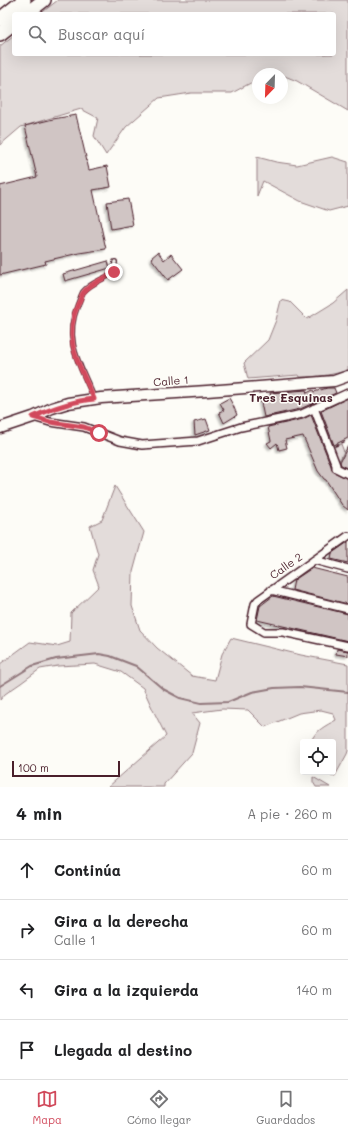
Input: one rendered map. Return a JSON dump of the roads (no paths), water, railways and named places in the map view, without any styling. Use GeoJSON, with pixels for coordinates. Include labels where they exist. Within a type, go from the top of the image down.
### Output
{"type":"FeatureCollection","features":[{"type":"Feature","properties":{"kind":"highway"},"geometry":{"type":"LineString","coordinates":[[0,19],[24,0]]}},
{"type":"Feature","properties":{"kind":"highway"},"geometry":{"type":"LineString","coordinates":[[29,12],[44,0]]}},
{"type":"Feature","properties":{"kind":"highway"},"geometry":{"type":"LineString","coordinates":[[0,34],[12,25]]}},
{"type":"Feature","properties":{"kind":"street","name":"Calle 1"},"geometry":{"type":"LineString","coordinates":[[0,428],[68,403],[94,399],[334,381],[348,376]]}},
{"type":"Feature","properties":{"kind":"street"},"geometry":{"type":"LineString","coordinates":[[334,381],[348,384]]}},
{"type":"Feature","properties":{"kind":"street"},"geometry":{"type":"LineString","coordinates":[[33,417],[50,422],[84,427],[120,441],[142,445],[198,441],[241,427],[302,414],[348,392]]}},
{"type":"Feature","properties":{"kind":"street"},"geometry":{"type":"LineString","coordinates":[[314,408],[334,459],[336,468],[348,474]]}},
{"type":"Feature","properties":{"kind":"street","name":"Calle 2"},"geometry":{"type":"LineString","coordinates":[[348,536],[258,600],[255,604],[252,624],[264,632],[282,632],[348,646]]}},
{"type":"Feature","properties":{"kind":"street"},"geometry":{"type":"LineString","coordinates":[[314,560],[348,569]]}},
{"type":"Feature","properties":{"kind":"street"},"geometry":{"type":"LineString","coordinates":[[271,590],[348,609]]}},
{"type":"Feature","properties":{"kind":"lane"},"geometry":{"type":"LineString","coordinates":[[94,399],[74,353],[72,324],[83,292],[92,284],[108,277],[114,272],[115,262]]}},
{"type":"Feature","properties":{"kind":"waterway"},"geometry":{"type":"LineString","coordinates":[[0,686],[32,666],[56,659],[99,654],[110,656],[136,666],[163,689],[180,698],[201,703],[228,702],[252,692],[274,688],[300,687],[348,692]]}},
{"type":"Feature","properties":{"kind":"district","name":"Tres Esquinas"},"geometry":{"type":"Point","coordinates":[291,398]}}]}
